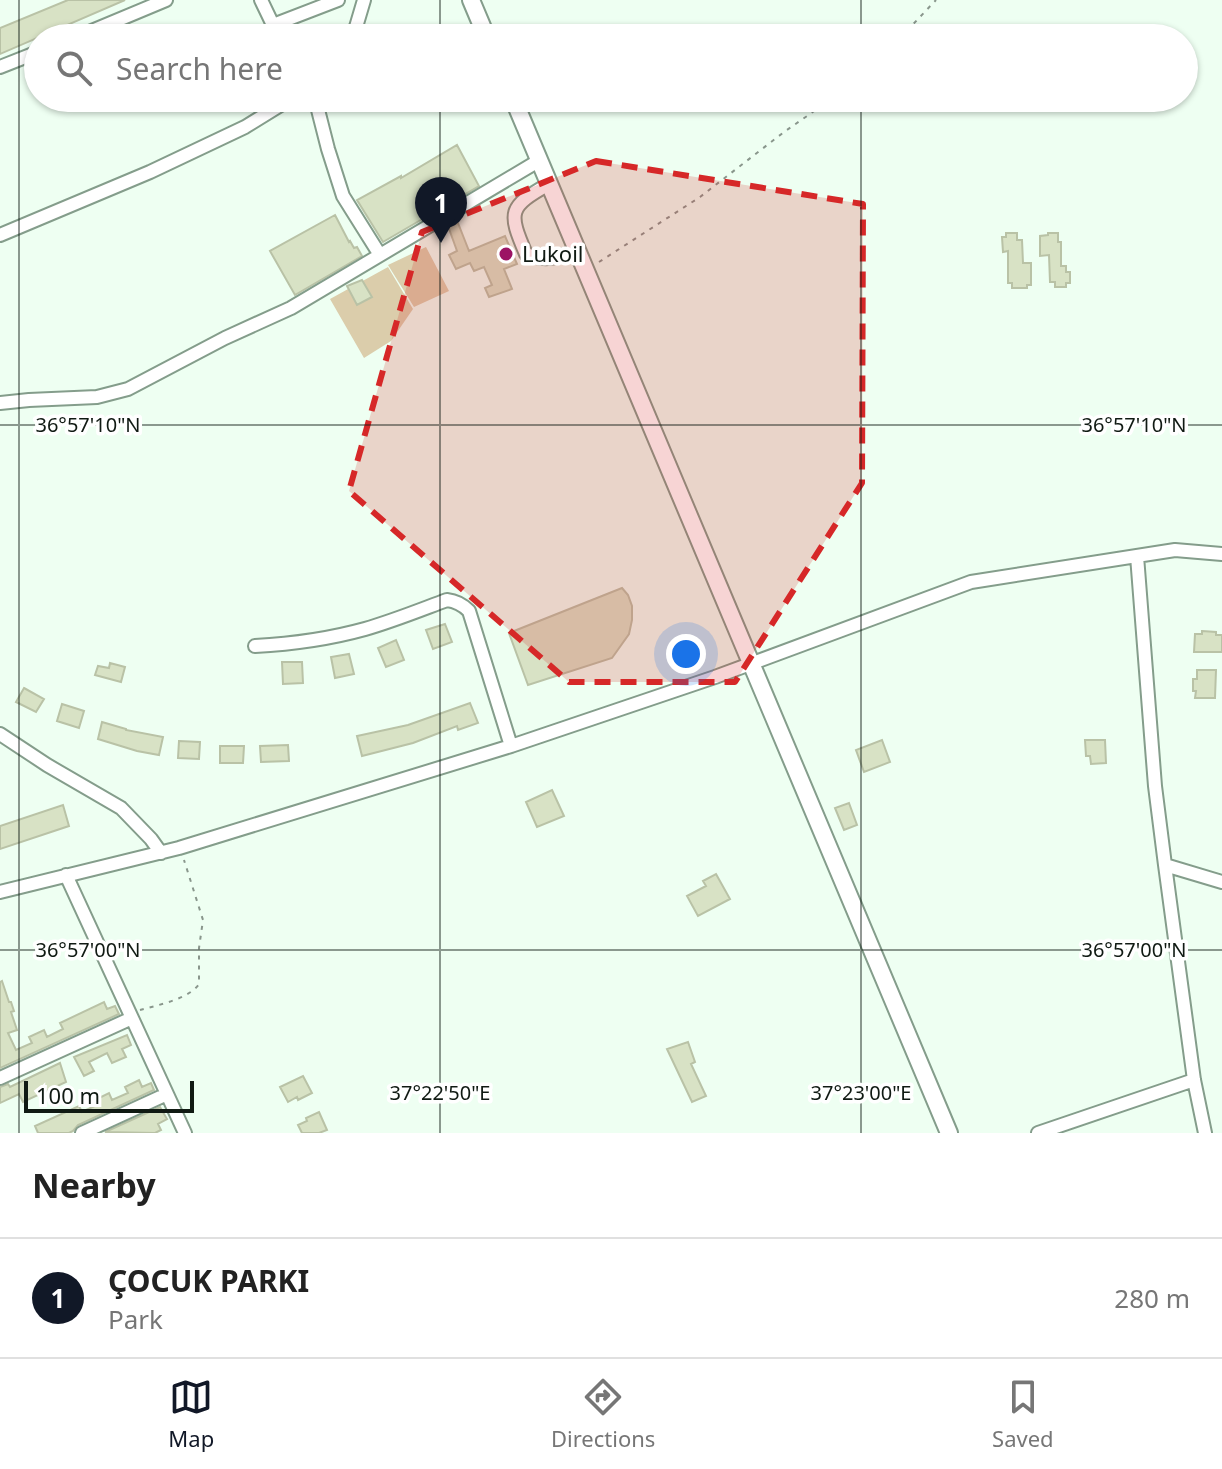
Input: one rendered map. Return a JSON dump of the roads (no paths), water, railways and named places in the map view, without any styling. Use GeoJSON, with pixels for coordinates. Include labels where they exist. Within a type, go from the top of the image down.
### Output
{"type":"FeatureCollection","features":[{"type":"Feature","properties":{"kind":"main road"},"geometry":{"type":"LineString","coordinates":[[471,0],[481,24]]}},
{"type":"Feature","properties":{"kind":"main road"},"geometry":{"type":"LineString","coordinates":[[519,112],[752,664],[944,1131]]}},
{"type":"Feature","properties":{"kind":"street"},"geometry":{"type":"LineString","coordinates":[[109,24],[166,0]]}},
{"type":"Feature","properties":{"kind":"street"},"geometry":{"type":"LineString","coordinates":[[261,0],[273,24]]}},
{"type":"Feature","properties":{"kind":"street"},"geometry":{"type":"LineString","coordinates":[[276,24],[338,0]]}},
{"type":"Feature","properties":{"kind":"street"},"geometry":{"type":"LineString","coordinates":[[357,24],[364,0]]}},
{"type":"Feature","properties":{"kind":"street"},"geometry":{"type":"LineString","coordinates":[[0,67],[24,58]]}},
{"type":"Feature","properties":{"kind":"street"},"geometry":{"type":"LineString","coordinates":[[0,235],[150,172],[245,127],[269,112]]}},
{"type":"Feature","properties":{"kind":"street"},"geometry":{"type":"LineString","coordinates":[[319,112],[343,196],[380,255]]}},
{"type":"Feature","properties":{"kind":"street"},"geometry":{"type":"LineString","coordinates":[[0,403],[97,397],[128,389],[225,338],[291,308],[540,160]]}},
{"type":"Feature","properties":{"kind":"street"},"geometry":{"type":"LineString","coordinates":[[549,184],[525,197],[515,213],[514,226],[526,254],[552,259],[578,251]]}},
{"type":"Feature","properties":{"kind":"street"},"geometry":{"type":"LineString","coordinates":[[0,892],[179,848],[511,746],[752,664],[971,582],[1175,550],[1222,554]]}},
{"type":"Feature","properties":{"kind":"street"},"geometry":{"type":"LineString","coordinates":[[1137,556],[1155,786],[1194,1080],[1205,1133]]}},
{"type":"Feature","properties":{"kind":"street"},"geometry":{"type":"LineString","coordinates":[[255,646],[336,636],[447,600],[453,601],[469,611],[511,746]]}},
{"type":"Feature","properties":{"kind":"street"},"geometry":{"type":"LineString","coordinates":[[0,734],[121,808],[161,853]]}},
{"type":"Feature","properties":{"kind":"street"},"geometry":{"type":"LineString","coordinates":[[1165,865],[1222,882]]}},
{"type":"Feature","properties":{"kind":"street"},"geometry":{"type":"LineString","coordinates":[[66,875],[185,1133]]}},
{"type":"Feature","properties":{"kind":"street"},"geometry":{"type":"LineString","coordinates":[[0,1078],[131,1016]]}},
{"type":"Feature","properties":{"kind":"street"},"geometry":{"type":"LineString","coordinates":[[1038,1133],[1194,1080]]}},
{"type":"Feature","properties":{"kind":"street"},"geometry":{"type":"LineString","coordinates":[[82,1133],[167,1094]]}},
{"type":"Feature","properties":{"kind":"place","name":"ÇOCUK PARKI"},"geometry":{"type":"Point","coordinates":[441,243]}},
{"type":"Feature","properties":{"kind":"place","name":"Lukoil"},"geometry":{"type":"Point","coordinates":[506,254]}}]}
